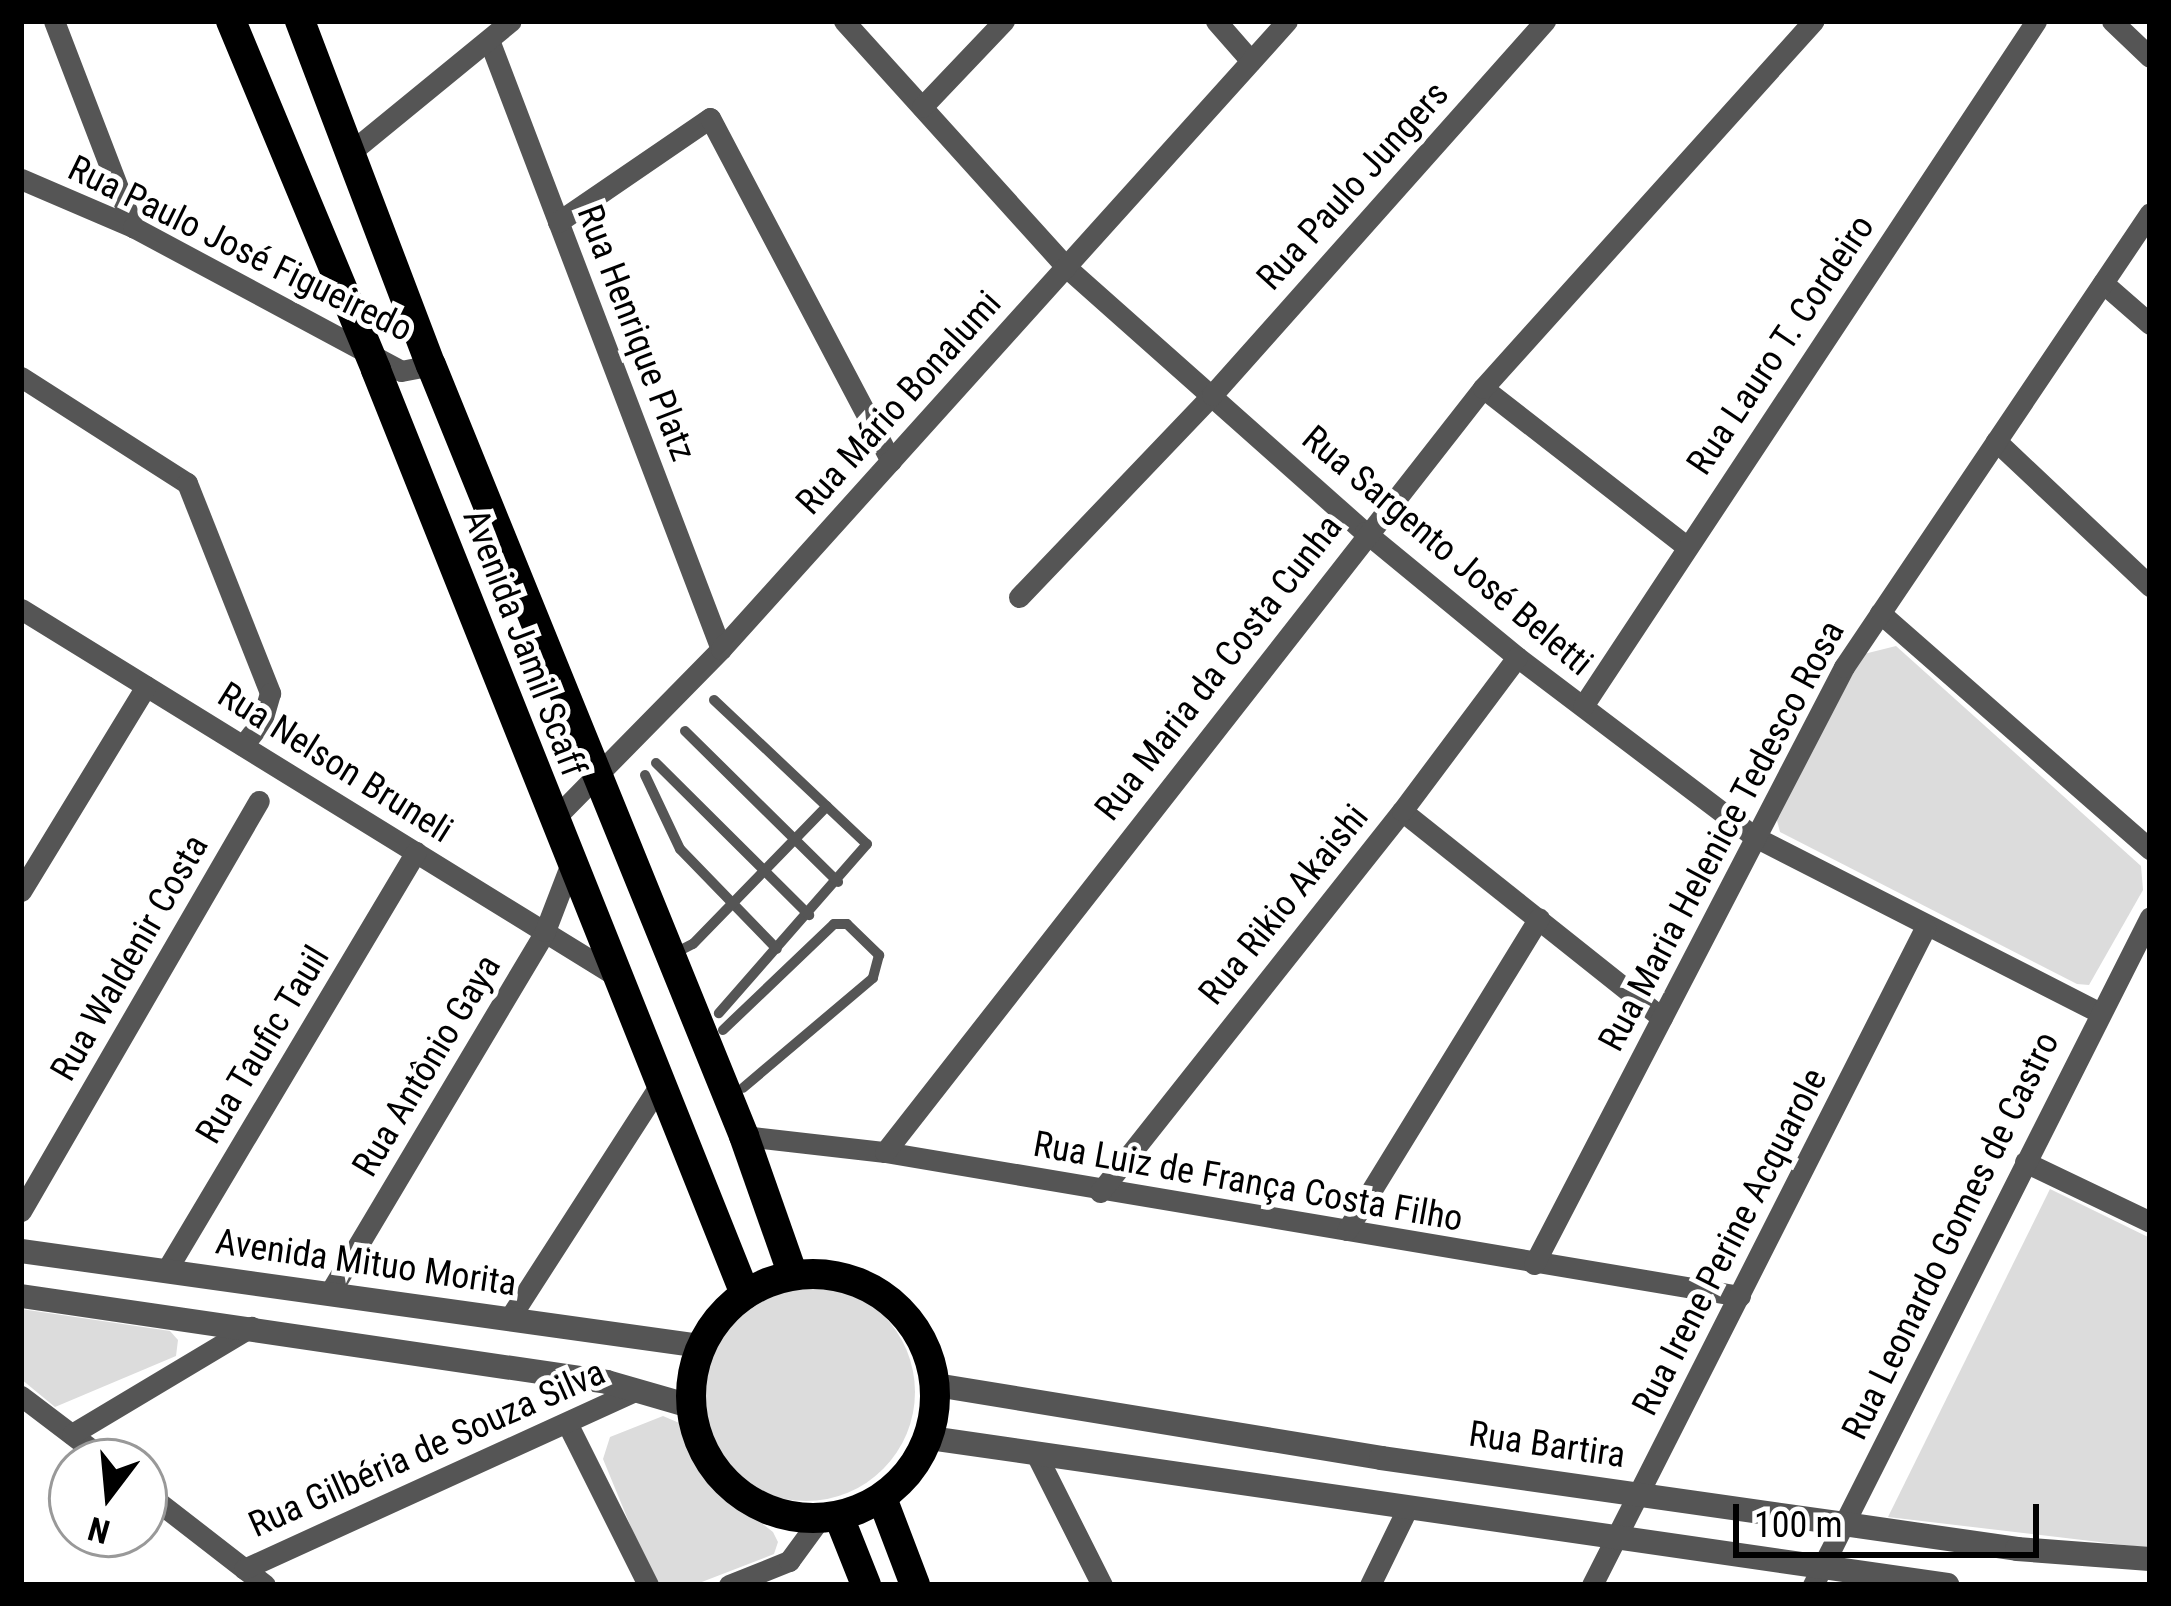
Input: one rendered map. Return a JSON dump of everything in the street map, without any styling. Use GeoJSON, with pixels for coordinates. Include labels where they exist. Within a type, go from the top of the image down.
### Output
{"type":"FeatureCollection","features":[{"type":"Feature","properties":{"kind":"main road","name":"Avenida Jamil Scaff"},"geometry":{"type":"LineString","coordinates":[[231,21],[362,347],[376,370],[570,866],[745,1294]]}},
{"type":"Feature","properties":{"kind":"main road","name":"Avenida Jamil Scaff"},"geometry":{"type":"LineString","coordinates":[[300,21],[431,365],[744,1136],[793,1275]]}},
{"type":"Feature","properties":{"kind":"main road"},"geometry":{"type":"LineString","coordinates":[[793,1275],[834,1275],[872,1288],[904,1313],[926,1346],[936,1385],[930,1438],[911,1472],[882,1498],[829,1518],[758,1505],[724,1480],[701,1446],[691,1406],[701,1346],[719,1317],[745,1294],[793,1275]]}},
{"type":"Feature","properties":{"kind":"main road"},"geometry":{"type":"LineString","coordinates":[[882,1498],[916,1585]]}},
{"type":"Feature","properties":{"kind":"main road"},"geometry":{"type":"LineString","coordinates":[[829,1518],[866,1585]]}},
{"type":"Feature","properties":{"kind":"street"},"geometry":{"type":"LineString","coordinates":[[53,21],[133,227]]}},
{"type":"Feature","properties":{"kind":"street"},"geometry":{"type":"LineString","coordinates":[[352,151],[511,21]]}},
{"type":"Feature","properties":{"kind":"street","name":"Rua Sargento José Beletti"},"geometry":{"type":"LineString","coordinates":[[844,21],[1066,267],[1365,532],[1517,657],[1755,837],[1925,928],[2099,1012]]}},
{"type":"Feature","properties":{"kind":"street"},"geometry":{"type":"LineString","coordinates":[[922,107],[1004,21]]}},
{"type":"Feature","properties":{"kind":"street"},"geometry":{"type":"LineString","coordinates":[[1216,21],[1251,62]]}},
{"type":"Feature","properties":{"kind":"street","name":"Rua Mário Bonalumi"},"geometry":{"type":"LineString","coordinates":[[552,820],[722,649],[1287,21]]}},
{"type":"Feature","properties":{"kind":"street","name":"Rua Paulo Jungers"},"geometry":{"type":"LineString","coordinates":[[1019,597],[1211,394],[1544,21]]}},
{"type":"Feature","properties":{"kind":"street","name":"Rua Maria da Costa Cunha"},"geometry":{"type":"LineString","coordinates":[[884,1152],[1365,532],[1483,388],[1813,21]]}},
{"type":"Feature","properties":{"kind":"street","name":"Rua Lauro T. Cordeiro"},"geometry":{"type":"LineString","coordinates":[[1582,706],[2036,21]]}},
{"type":"Feature","properties":{"kind":"street"},"geometry":{"type":"LineString","coordinates":[[2112,21],[2150,57]]}},
{"type":"Feature","properties":{"kind":"street","name":"Rua Henrique Platz"},"geometry":{"type":"LineString","coordinates":[[489,40],[722,649]]}},
{"type":"Feature","properties":{"kind":"street"},"geometry":{"type":"LineString","coordinates":[[558,222],[710,118],[891,460]]}},
{"type":"Feature","properties":{"kind":"street","name":"Rua Paulo José Figueiredo"},"geometry":{"type":"LineString","coordinates":[[21,179],[133,227],[401,371],[431,365]]}},
{"type":"Feature","properties":{"kind":"street","name":"Rua Maria Helenice Tedesco Rosa"},"geometry":{"type":"LineString","coordinates":[[1534,1264],[1844,667],[2150,213]]}},
{"type":"Feature","properties":{"kind":"street"},"geometry":{"type":"LineString","coordinates":[[2103,283],[2150,324]]}},
{"type":"Feature","properties":{"kind":"street"},"geometry":{"type":"LineString","coordinates":[[21,377],[187,483],[270,693],[262,721],[242,745]]}},
{"type":"Feature","properties":{"kind":"street"},"geometry":{"type":"LineString","coordinates":[[1483,388],[1686,547]]}},
{"type":"Feature","properties":{"kind":"street"},"geometry":{"type":"LineString","coordinates":[[1996,441],[2150,586]]}},
{"type":"Feature","properties":{"kind":"street","name":"Rua Nelson Bruneli"},"geometry":{"type":"LineString","coordinates":[[21,609],[614,974]]}},
{"type":"Feature","properties":{"kind":"street"},"geometry":{"type":"LineString","coordinates":[[1880,613],[2150,849]]}},
{"type":"Feature","properties":{"kind":"street","name":"Rua Rikio Akaishi"},"geometry":{"type":"LineString","coordinates":[[1100,1192],[1402,811],[1517,657]]}},
{"type":"Feature","properties":{"kind":"street"},"geometry":{"type":"LineString","coordinates":[[21,890],[146,686]]}},
{"type":"Feature","properties":{"kind":"street","name":"Rua Waldenir Costa"},"geometry":{"type":"LineString","coordinates":[[21,1211],[259,801]]}},
{"type":"Feature","properties":{"kind":"street"},"geometry":{"type":"LineString","coordinates":[[1402,811],[1662,1018]]}},
{"type":"Feature","properties":{"kind":"street","name":"Rua Taufic Tauil"},"geometry":{"type":"LineString","coordinates":[[166,1271],[416,852]]}},
{"type":"Feature","properties":{"kind":"street","name":"Rua Antônio Gaya"},"geometry":{"type":"LineString","coordinates":[[329,1294],[545,931],[570,866]]}},
{"type":"Feature","properties":{"kind":"street","name":"Rua Leonardo Gomes de Castro"},"geometry":{"type":"LineString","coordinates":[[1817,1576],[2150,917]]}},
{"type":"Feature","properties":{"kind":"street"},"geometry":{"type":"LineString","coordinates":[[1347,1230],[1539,918]]}},
{"type":"Feature","properties":{"kind":"street","name":"Rua Irene Perine Acquarole"},"geometry":{"type":"LineString","coordinates":[[1592,1585],[1925,928]]}},
{"type":"Feature","properties":{"kind":"street"},"geometry":{"type":"LineString","coordinates":[[509,1319],[659,1086]]}},
{"type":"Feature","properties":{"kind":"street","name":"Rua Luiz de França Costa Filho"},"geometry":{"type":"LineString","coordinates":[[744,1136],[884,1152],[1100,1192],[1740,1296]]}},
{"type":"Feature","properties":{"kind":"street"},"geometry":{"type":"LineString","coordinates":[[2025,1162],[2150,1222]]}},
{"type":"Feature","properties":{"kind":"street","name":"Avenida Mituo Morita"},"geometry":{"type":"LineString","coordinates":[[21,1251],[701,1346]]}},
{"type":"Feature","properties":{"kind":"street"},"geometry":{"type":"LineString","coordinates":[[21,1296],[638,1390],[691,1406]]}},
{"type":"Feature","properties":{"kind":"street"},"geometry":{"type":"LineString","coordinates":[[72,1434],[251,1328]]}},
{"type":"Feature","properties":{"kind":"street","name":"Rua Bartira"},"geometry":{"type":"LineString","coordinates":[[936,1385],[1640,1495],[2017,1549],[2150,1559]]}},
{"type":"Feature","properties":{"kind":"street","name":"Rua Gilbéria de Souza Silva"},"geometry":{"type":"LineString","coordinates":[[244,1569],[638,1390]]}},
{"type":"Feature","properties":{"kind":"street"},"geometry":{"type":"LineString","coordinates":[[21,1396],[77,1438]]}},
{"type":"Feature","properties":{"kind":"street"},"geometry":{"type":"LineString","coordinates":[[567,1423],[648,1585]]}},
{"type":"Feature","properties":{"kind":"street"},"geometry":{"type":"LineString","coordinates":[[930,1438],[1618,1537],[1817,1576],[1947,1585]]}},
{"type":"Feature","properties":{"kind":"street"},"geometry":{"type":"LineString","coordinates":[[1036,1454],[1102,1585]]}},
{"type":"Feature","properties":{"kind":"street"},"geometry":{"type":"LineString","coordinates":[[1370,1585],[1407,1509]]}},
{"type":"Feature","properties":{"kind":"street"},"geometry":{"type":"LineString","coordinates":[[168,1510],[265,1585]]}},
{"type":"Feature","properties":{"kind":"street"},"geometry":{"type":"LineString","coordinates":[[729,1585],[789,1561],[829,1518]]}},
{"type":"Feature","properties":{"kind":"lane"},"geometry":{"type":"LineString","coordinates":[[714,700],[867,844],[719,1013]]}},
{"type":"Feature","properties":{"kind":"lane"},"geometry":{"type":"LineString","coordinates":[[685,731],[838,882]]}},
{"type":"Feature","properties":{"kind":"lane"},"geometry":{"type":"LineString","coordinates":[[656,763],[809,915]]}},
{"type":"Feature","properties":{"kind":"lane"},"geometry":{"type":"LineString","coordinates":[[645,775],[680,848],[777,949]]}},
{"type":"Feature","properties":{"kind":"lane"},"geometry":{"type":"LineString","coordinates":[[670,955],[693,944],[827,806]]}},
{"type":"Feature","properties":{"kind":"lane"},"geometry":{"type":"LineString","coordinates":[[723,1030],[835,924],[847,924],[879,955],[873,978],[743,1088]]}},
{"type":"Feature","properties":{"kind":"shaded area"},"geometry":{"type":"Polygon","coordinates":[[[1896,646],[2141,866],[2143,890],[2089,985],[2077,984],[1780,832],[1775,813],[1864,654],[1896,646]]]}},
{"type":"Feature","properties":{"kind":"shaded area"},"geometry":{"type":"Polygon","coordinates":[[[2050,1189],[2150,1238],[2150,1548],[1888,1517],[2050,1189]]]}},
{"type":"Feature","properties":{"kind":"shaded area"},"geometry":{"type":"Polygon","coordinates":[[[806,1283],[848,1291],[883,1315],[907,1350],[915,1392],[907,1434],[883,1469],[848,1493],[806,1501],[764,1493],[729,1469],[705,1434],[697,1392],[705,1350],[729,1315],[764,1291],[806,1283]]]}},
{"type":"Feature","properties":{"kind":"shaded area"},"geometry":{"type":"Polygon","coordinates":[[[21,1309],[170,1331],[178,1340],[176,1356],[55,1407],[21,1379],[21,1309]]]}},
{"type":"Feature","properties":{"kind":"shaded area"},"geometry":{"type":"Polygon","coordinates":[[[663,1416],[684,1425],[714,1486],[773,1532],[778,1542],[774,1554],[694,1585],[654,1583],[603,1459],[610,1437],[663,1416]]]}}]}
